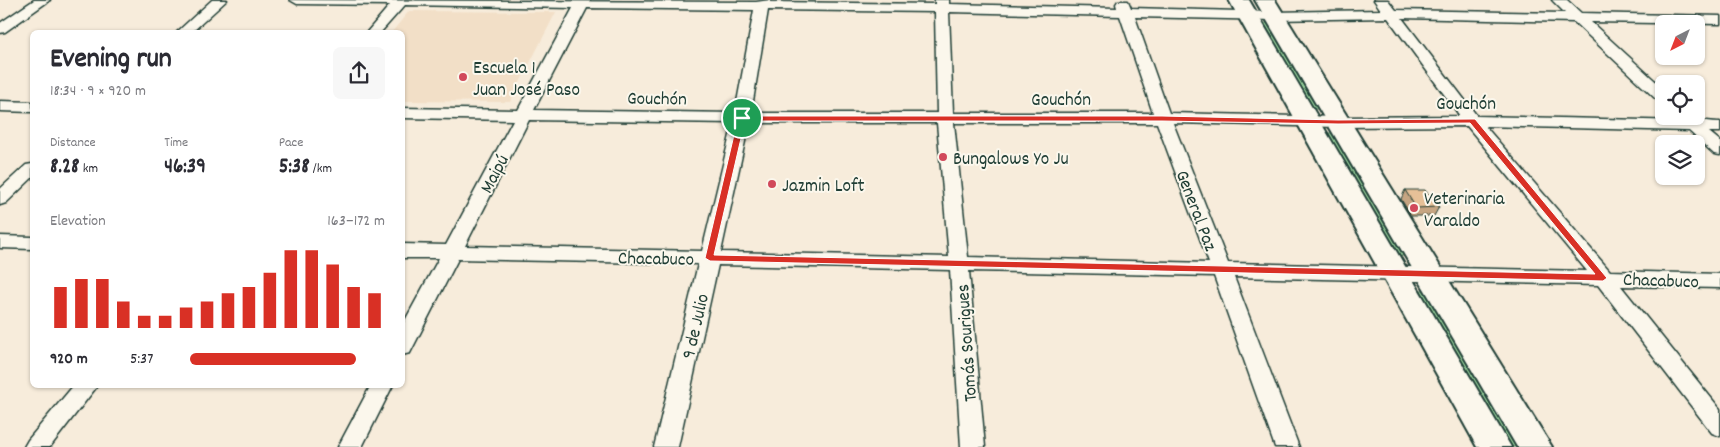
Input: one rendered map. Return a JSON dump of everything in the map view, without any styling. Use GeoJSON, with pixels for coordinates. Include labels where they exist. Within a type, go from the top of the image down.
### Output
{"type":"FeatureCollection","features":[{"type":"Feature","properties":{"kind":"main road"},"geometry":{"type":"LineString","coordinates":[[1256,8],[1308,122],[1494,447]]}},
{"type":"Feature","properties":{"kind":"main road"},"geometry":{"type":"LineString","coordinates":[[1256,8],[1338,122],[1535,447]]}},
{"type":"Feature","properties":{"kind":"street"},"geometry":{"type":"LineString","coordinates":[[0,29],[43,0]]}},
{"type":"Feature","properties":{"kind":"street"},"geometry":{"type":"LineString","coordinates":[[186,30],[220,0]]}},
{"type":"Feature","properties":{"kind":"street"},"geometry":{"type":"LineString","coordinates":[[297,0],[1256,8],[1393,14],[1720,20]]}},
{"type":"Feature","properties":{"kind":"street"},"geometry":{"type":"LineString","coordinates":[[1381,0],[1472,121],[1603,278],[1720,426]]}},
{"type":"Feature","properties":{"kind":"street"},"geometry":{"type":"LineString","coordinates":[[1559,0],[1655,90]]}},
{"type":"Feature","properties":{"kind":"street"},"geometry":{"type":"LineString","coordinates":[[376,30],[402,1]]}},
{"type":"Feature","properties":{"kind":"street","name":"Maipú"},"geometry":{"type":"LineString","coordinates":[[405,341],[583,2]]}},
{"type":"Feature","properties":{"kind":"street","name":"9 de Julio"},"geometry":{"type":"LineString","coordinates":[[666,447],[742,118],[762,3]]}},
{"type":"Feature","properties":{"kind":"street","name":"Tomás Sourigues"},"geometry":{"type":"LineString","coordinates":[[942,4],[945,118],[959,263],[973,447]]}},
{"type":"Feature","properties":{"kind":"street","name":"General Paz"},"geometry":{"type":"LineString","coordinates":[[1125,7],[1162,118],[1221,269],[1287,447]]}},
{"type":"Feature","properties":{"kind":"street"},"geometry":{"type":"LineString","coordinates":[[0,106],[30,107]]}},
{"type":"Feature","properties":{"kind":"street","name":"Gouchón"},"geometry":{"type":"LineString","coordinates":[[405,113],[742,118],[1162,118],[1308,122],[1655,121]]}},
{"type":"Feature","properties":{"kind":"street","name":"Gouchón"},"geometry":{"type":"LineString","coordinates":[[1705,124],[1720,127]]}},
{"type":"Feature","properties":{"kind":"street"},"geometry":{"type":"LineString","coordinates":[[1692,125],[1720,150]]}},
{"type":"Feature","properties":{"kind":"street"},"geometry":{"type":"LineString","coordinates":[[0,199],[30,171]]}},
{"type":"Feature","properties":{"kind":"street"},"geometry":{"type":"LineString","coordinates":[[0,242],[30,243]]}},
{"type":"Feature","properties":{"kind":"street","name":"Chacabuco"},"geometry":{"type":"LineString","coordinates":[[405,251],[1720,281]]}},
{"type":"Feature","properties":{"kind":"street"},"geometry":{"type":"LineString","coordinates":[[36,447],[85,388]]}},
{"type":"Feature","properties":{"kind":"street"},"geometry":{"type":"LineString","coordinates":[[350,447],[380,388]]}},
{"type":"Feature","properties":{"kind":"shaded area","name":"Escuela 1 Juan José Paso"},"geometry":{"type":"Polygon","coordinates":[[[409,11],[556,12],[510,102],[405,101],[405,30],[394,30],[409,11]]]}},
{"type":"Feature","properties":{"kind":"green space"},"geometry":{"type":"Polygon","coordinates":[[[1262,23],[1269,23],[1320,109],[1312,109],[1262,23]]]}},
{"type":"Feature","properties":{"kind":"green space"},"geometry":{"type":"Polygon","coordinates":[[[1327,133],[1335,133],[1407,256],[1398,256],[1327,133]]]}},
{"type":"Feature","properties":{"kind":"green space"},"geometry":{"type":"Polygon","coordinates":[[[1417,290],[1427,290],[1520,447],[1508,447],[1417,290]]]}},
{"type":"Feature","properties":{"kind":"building"},"geometry":{"type":"Polygon","coordinates":[[[1405,190],[1425,190],[1439,207],[1416,208],[1405,190]]]}},
{"type":"Feature","properties":{"kind":"place","name":"Escuela 1 Juan José Paso"},"geometry":{"type":"Point","coordinates":[463,77]}},
{"type":"Feature","properties":{"kind":"place","name":"Bungalows Yo Ju"},"geometry":{"type":"Point","coordinates":[943,157]}},
{"type":"Feature","properties":{"kind":"place","name":"Jazmin Loft"},"geometry":{"type":"Point","coordinates":[772,184]}},
{"type":"Feature","properties":{"kind":"place","name":"Veterinaria Varaldo"},"geometry":{"type":"Point","coordinates":[1414,208]}},
{"type":"Feature","properties":{"kind":"route"},"geometry":{"type":"LineString","coordinates":[[742,118],[1162,118],[1308,122],[1472,121],[1603,278],[710,258],[742,118]]}}]}
